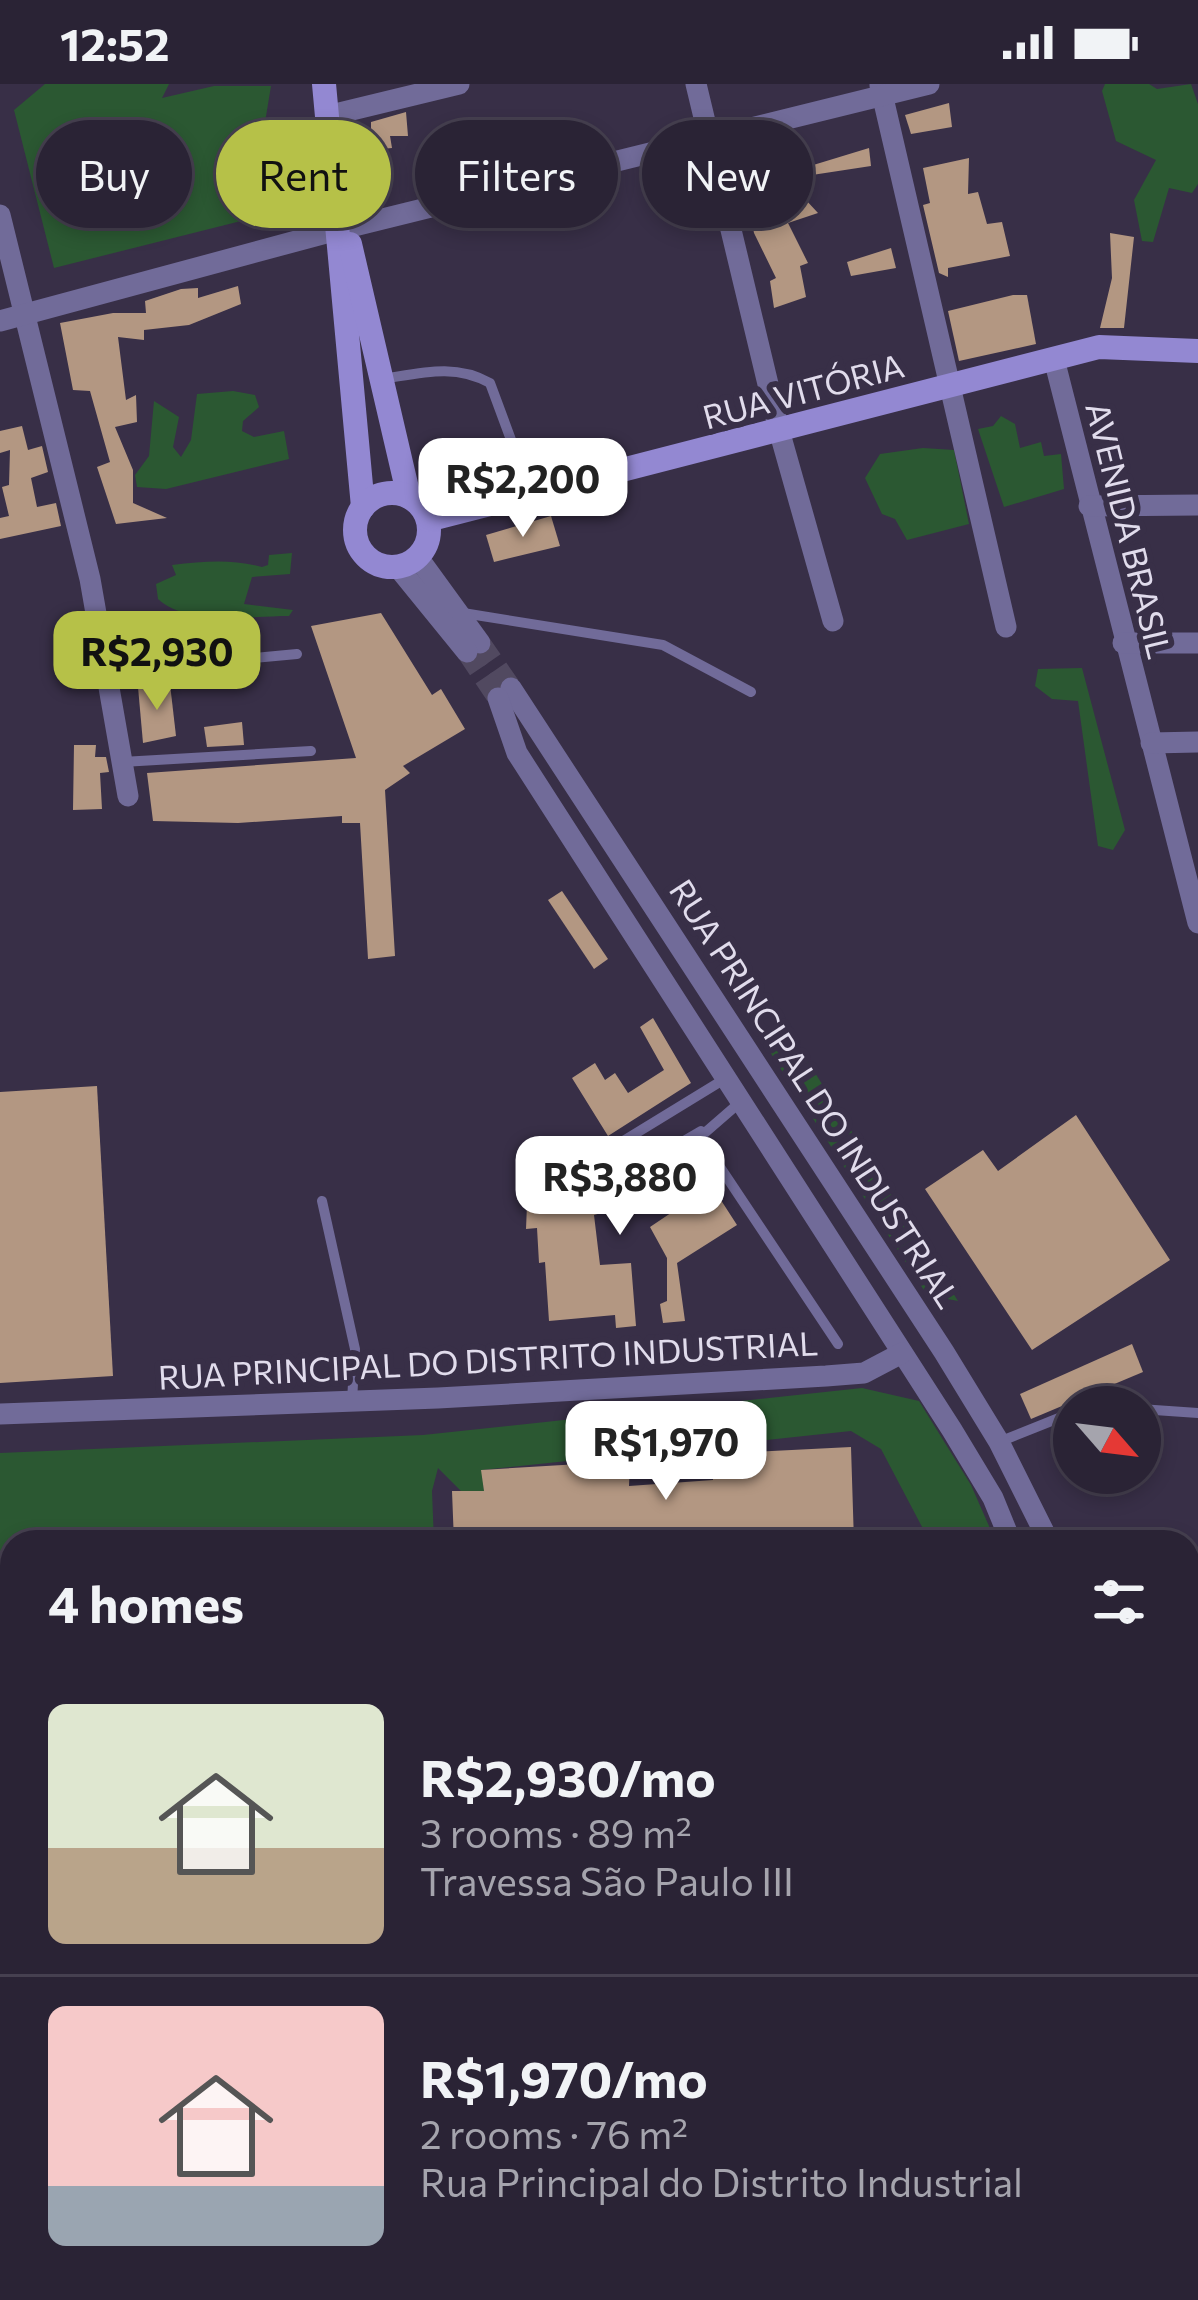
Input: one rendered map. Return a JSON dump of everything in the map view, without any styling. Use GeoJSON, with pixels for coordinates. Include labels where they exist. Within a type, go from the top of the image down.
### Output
{"type":"FeatureCollection","features":[{"type":"Feature","properties":{"kind":"main road"},"geometry":{"type":"LineString","coordinates":[[324,84],[342,229],[363,507]]}},
{"type":"Feature","properties":{"kind":"main road"},"geometry":{"type":"LineString","coordinates":[[342,229],[410,497],[428,520],[408,562],[370,559],[360,548],[356,520],[363,507],[383,494],[410,497]]}},
{"type":"Feature","properties":{"kind":"main road","name":"RUA VITÓRIA"},"geometry":{"type":"LineString","coordinates":[[428,520],[950,385],[1055,363],[1100,347],[1198,351]]}},
{"type":"Feature","properties":{"kind":"street"},"geometry":{"type":"LineString","coordinates":[[327,116],[459,84]]}},
{"type":"Feature","properties":{"kind":"street"},"geometry":{"type":"LineString","coordinates":[[696,84],[705,120]]}},
{"type":"Feature","properties":{"kind":"street"},"geometry":{"type":"LineString","coordinates":[[776,120],[881,90],[928,84]]}},
{"type":"Feature","properties":{"kind":"street"},"geometry":{"type":"LineString","coordinates":[[881,90],[1006,627]]}},
{"type":"Feature","properties":{"kind":"street"},"geometry":{"type":"LineString","coordinates":[[0,321],[342,229],[642,156]]}},
{"type":"Feature","properties":{"kind":"street"},"geometry":{"type":"LineString","coordinates":[[0,215],[90,579],[128,796]]}},
{"type":"Feature","properties":{"kind":"street"},"geometry":{"type":"LineString","coordinates":[[731,228],[779,430],[833,621]]}},
{"type":"Feature","properties":{"kind":"street","name":"AVENIDA BRASIL"},"geometry":{"type":"LineString","coordinates":[[1055,363],[1123,643],[1192,878],[1198,922]]}},
{"type":"Feature","properties":{"kind":"street"},"geometry":{"type":"LineString","coordinates":[[1089,506],[1198,505]]}},
{"type":"Feature","properties":{"kind":"street"},"geometry":{"type":"LineString","coordinates":[[408,562],[463,614],[474,648],[408,562]]}},
{"type":"Feature","properties":{"kind":"street"},"geometry":{"type":"LineString","coordinates":[[1123,643],[1198,643]]}},
{"type":"Feature","properties":{"kind":"street","name":"RUA PRINCIPAL DO INDUSTRIAL"},"geometry":{"type":"LineString","coordinates":[[1006,1530],[993,1498],[902,1353],[722,1080],[517,753],[504,693],[542,730],[999,1442],[1043,1530]]}},
{"type":"Feature","properties":{"kind":"street"},"geometry":{"type":"LineString","coordinates":[[517,753],[542,730]]}},
{"type":"Feature","properties":{"kind":"street"},"geometry":{"type":"LineString","coordinates":[[1151,743],[1198,742]]}},
{"type":"Feature","properties":{"kind":"street","name":"RUA PRINCIPAL DO DISTRITO INDUSTRIAL"},"geometry":{"type":"LineString","coordinates":[[0,1414],[352,1401],[864,1373],[902,1353]]}},
{"type":"Feature","properties":{"kind":"lane"},"geometry":{"type":"LineString","coordinates":[[383,379],[444,369],[470,371],[490,383],[520,464]]}},
{"type":"Feature","properties":{"kind":"lane"},"geometry":{"type":"LineString","coordinates":[[463,614],[663,645],[751,692]]}},
{"type":"Feature","properties":{"kind":"lane"},"geometry":{"type":"LineString","coordinates":[[106,672],[297,654]]}},
{"type":"Feature","properties":{"kind":"lane"},"geometry":{"type":"LineString","coordinates":[[122,763],[311,751]]}},
{"type":"Feature","properties":{"kind":"lane"},"geometry":{"type":"LineString","coordinates":[[589,1162],[722,1080]]}},
{"type":"Feature","properties":{"kind":"lane"},"geometry":{"type":"LineString","coordinates":[[677,1145],[738,1104]]}},
{"type":"Feature","properties":{"kind":"lane"},"geometry":{"type":"LineString","coordinates":[[701,1131],[838,1344]]}},
{"type":"Feature","properties":{"kind":"lane"},"geometry":{"type":"LineString","coordinates":[[322,1202],[355,1349],[352,1401]]}},
{"type":"Feature","properties":{"kind":"lane"},"geometry":{"type":"LineString","coordinates":[[1161,1410],[1198,1413]]}},
{"type":"Feature","properties":{"kind":"lane"},"geometry":{"type":"LineString","coordinates":[[999,1442],[1053,1420]]}},
{"type":"Feature","properties":{"kind":"green space"},"geometry":{"type":"Polygon","coordinates":[[[45,84],[169,84],[162,98],[214,86],[271,86],[265,120],[216,120],[216,227],[54,268],[44,228],[192,228],[192,120],[36,120],[36,197],[14,110],[45,84]]]}},
{"type":"Feature","properties":{"kind":"green space"},"geometry":{"type":"Polygon","coordinates":[[[1105,84],[1149,84],[1157,89],[1191,84],[1198,104],[1198,184],[1192,193],[1169,188],[1153,242],[1142,241],[1134,200],[1156,160],[1116,141],[1102,91],[1105,84]]]}},
{"type":"Feature","properties":{"kind":"green space"},"geometry":{"type":"Polygon","coordinates":[[[233,391],[255,395],[259,407],[243,421],[242,431],[254,437],[284,431],[289,459],[166,489],[137,487],[135,475],[149,456],[154,401],[179,417],[173,447],[181,457],[191,440],[197,394],[233,391]]]}},
{"type":"Feature","properties":{"kind":"green space"},"geometry":{"type":"Polygon","coordinates":[[[1001,416],[1015,424],[1020,448],[1041,442],[1044,456],[1061,454],[1064,489],[1004,507],[978,429],[993,426],[1001,416]]]}},
{"type":"Feature","properties":{"kind":"green space"},"geometry":{"type":"Polygon","coordinates":[[[923,448],[954,450],[969,524],[907,540],[895,519],[882,514],[865,478],[880,454],[923,448]]]}},
{"type":"Feature","properties":{"kind":"green space"},"geometry":{"type":"Polygon","coordinates":[[[292,553],[290,574],[252,577],[244,604],[293,610],[289,616],[202,616],[158,599],[156,584],[176,575],[172,565],[218,562],[262,567],[268,565],[269,555],[292,553]]]}},
{"type":"Feature","properties":{"kind":"green space"},"geometry":{"type":"Polygon","coordinates":[[[1082,668],[1125,830],[1113,850],[1098,846],[1078,701],[1052,699],[1035,686],[1038,669],[1082,668]]]}},
{"type":"Feature","properties":{"kind":"green space"},"geometry":{"type":"Polygon","coordinates":[[[780,1017],[958,1301],[927,1295],[768,1049],[780,1017]]]}},
{"type":"Feature","properties":{"kind":"green space"},"geometry":{"type":"Polygon","coordinates":[[[862,1388],[919,1401],[971,1485],[991,1530],[924,1530],[881,1449],[851,1431],[482,1470],[484,1491],[461,1491],[438,1468],[432,1491],[434,1530],[0,1530],[0,1453],[423,1435],[862,1388]]]}},
{"type":"Feature","properties":{"kind":"building"},"geometry":{"type":"Polygon","coordinates":[[[949,103],[952,127],[911,134],[905,115],[949,103]]]}},
{"type":"Feature","properties":{"kind":"building"},"geometry":{"type":"Polygon","coordinates":[[[406,112],[408,136],[391,136],[391,120],[378,120],[406,112]]]}},
{"type":"Feature","properties":{"kind":"building"},"geometry":{"type":"Polygon","coordinates":[[[869,148],[871,166],[813,175],[813,165],[869,148]]]}},
{"type":"Feature","properties":{"kind":"building"},"geometry":{"type":"Polygon","coordinates":[[[969,158],[968,194],[978,192],[987,224],[1002,222],[1010,256],[948,268],[948,277],[939,273],[923,205],[930,203],[923,168],[969,158]]]}},
{"type":"Feature","properties":{"kind":"building"},"geometry":{"type":"Polygon","coordinates":[[[753,228],[790,228],[808,263],[800,266],[806,297],[774,308],[770,281],[776,278],[753,228]]]}},
{"type":"Feature","properties":{"kind":"building"},"geometry":{"type":"Polygon","coordinates":[[[1110,233],[1134,237],[1124,328],[1100,328],[1112,278],[1110,233]]]}},
{"type":"Feature","properties":{"kind":"building"},"geometry":{"type":"Polygon","coordinates":[[[891,248],[896,268],[851,276],[847,262],[891,248]]]}},
{"type":"Feature","properties":{"kind":"building"},"geometry":{"type":"Polygon","coordinates":[[[238,286],[241,304],[189,325],[144,330],[144,340],[118,337],[126,400],[136,395],[137,422],[115,427],[133,470],[133,503],[167,518],[116,524],[97,467],[110,462],[90,391],[73,390],[60,323],[113,313],[146,313],[145,301],[181,289],[198,288],[198,298],[238,286]]]}},
{"type":"Feature","properties":{"kind":"building"},"geometry":{"type":"Polygon","coordinates":[[[1027,295],[1036,344],[959,361],[948,311],[1027,295]]]}},
{"type":"Feature","properties":{"kind":"building"},"geometry":{"type":"Polygon","coordinates":[[[22,426],[28,450],[42,446],[48,472],[31,478],[37,507],[56,503],[61,526],[0,539],[0,518],[9,516],[2,487],[9,485],[10,450],[0,453],[0,431],[22,426]]]}},
{"type":"Feature","properties":{"kind":"building"},"geometry":{"type":"Polygon","coordinates":[[[551,516],[560,546],[494,562],[486,535],[551,516]]]}},
{"type":"Feature","properties":{"kind":"building"},"geometry":{"type":"Polygon","coordinates":[[[381,613],[432,695],[441,689],[465,729],[403,766],[410,773],[385,790],[395,956],[368,959],[360,823],[342,823],[342,816],[238,823],[153,821],[147,773],[356,758],[311,626],[381,613]]]}},
{"type":"Feature","properties":{"kind":"building"},"geometry":{"type":"Polygon","coordinates":[[[170,684],[176,736],[143,743],[138,687],[170,684]]]}},
{"type":"Feature","properties":{"kind":"building"},"geometry":{"type":"Polygon","coordinates":[[[242,722],[244,745],[207,747],[204,727],[242,722]]]}},
{"type":"Feature","properties":{"kind":"building"},"geometry":{"type":"Polygon","coordinates":[[[74,745],[96,745],[95,757],[106,757],[109,772],[100,773],[102,809],[73,810],[74,745]]]}},
{"type":"Feature","properties":{"kind":"building"},"geometry":{"type":"Polygon","coordinates":[[[562,891],[608,959],[594,969],[548,900],[562,891]]]}},
{"type":"Feature","properties":{"kind":"building"},"geometry":{"type":"Polygon","coordinates":[[[653,1018],[691,1083],[608,1136],[572,1078],[595,1063],[605,1080],[615,1073],[628,1093],[664,1070],[640,1027],[653,1018]]]}},
{"type":"Feature","properties":{"kind":"building"},"geometry":{"type":"Polygon","coordinates":[[[97,1086],[113,1376],[0,1383],[0,1092],[97,1086]]]}},
{"type":"Feature","properties":{"kind":"building"},"geometry":{"type":"Polygon","coordinates":[[[1076,1115],[1170,1260],[1032,1350],[925,1189],[983,1150],[998,1171],[1076,1115]]]}},
{"type":"Feature","properties":{"kind":"building"},"geometry":{"type":"Polygon","coordinates":[[[659,1153],[664,1159],[679,1154],[685,1165],[695,1160],[737,1225],[677,1263],[685,1321],[663,1323],[660,1304],[667,1301],[667,1258],[650,1227],[705,1190],[674,1196],[664,1180],[637,1196],[640,1202],[594,1215],[600,1265],[631,1263],[636,1326],[616,1328],[615,1315],[549,1321],[537,1228],[526,1229],[527,1205],[537,1203],[536,1191],[610,1175],[602,1165],[616,1157],[628,1173],[659,1153]]]}},
{"type":"Feature","properties":{"kind":"building"},"geometry":{"type":"Polygon","coordinates":[[[1132,1344],[1143,1372],[1110,1386],[1053,1386],[1053,1410],[1031,1419],[1020,1394],[1132,1344]]]}},
{"type":"Feature","properties":{"kind":"building"},"geometry":{"type":"Polygon","coordinates":[[[851,1447],[854,1530],[454,1530],[452,1491],[484,1491],[481,1470],[630,1461],[629,1486],[713,1480],[712,1454],[851,1447]]]}},
{"type":"Feature","properties":{"kind":"tunnel"},"geometry":{"type":"LineString","coordinates":[[480,643],[511,688]]}},
{"type":"Feature","properties":{"kind":"tunnel"},"geometry":{"type":"LineString","coordinates":[[467,652],[498,698]]}}]}
